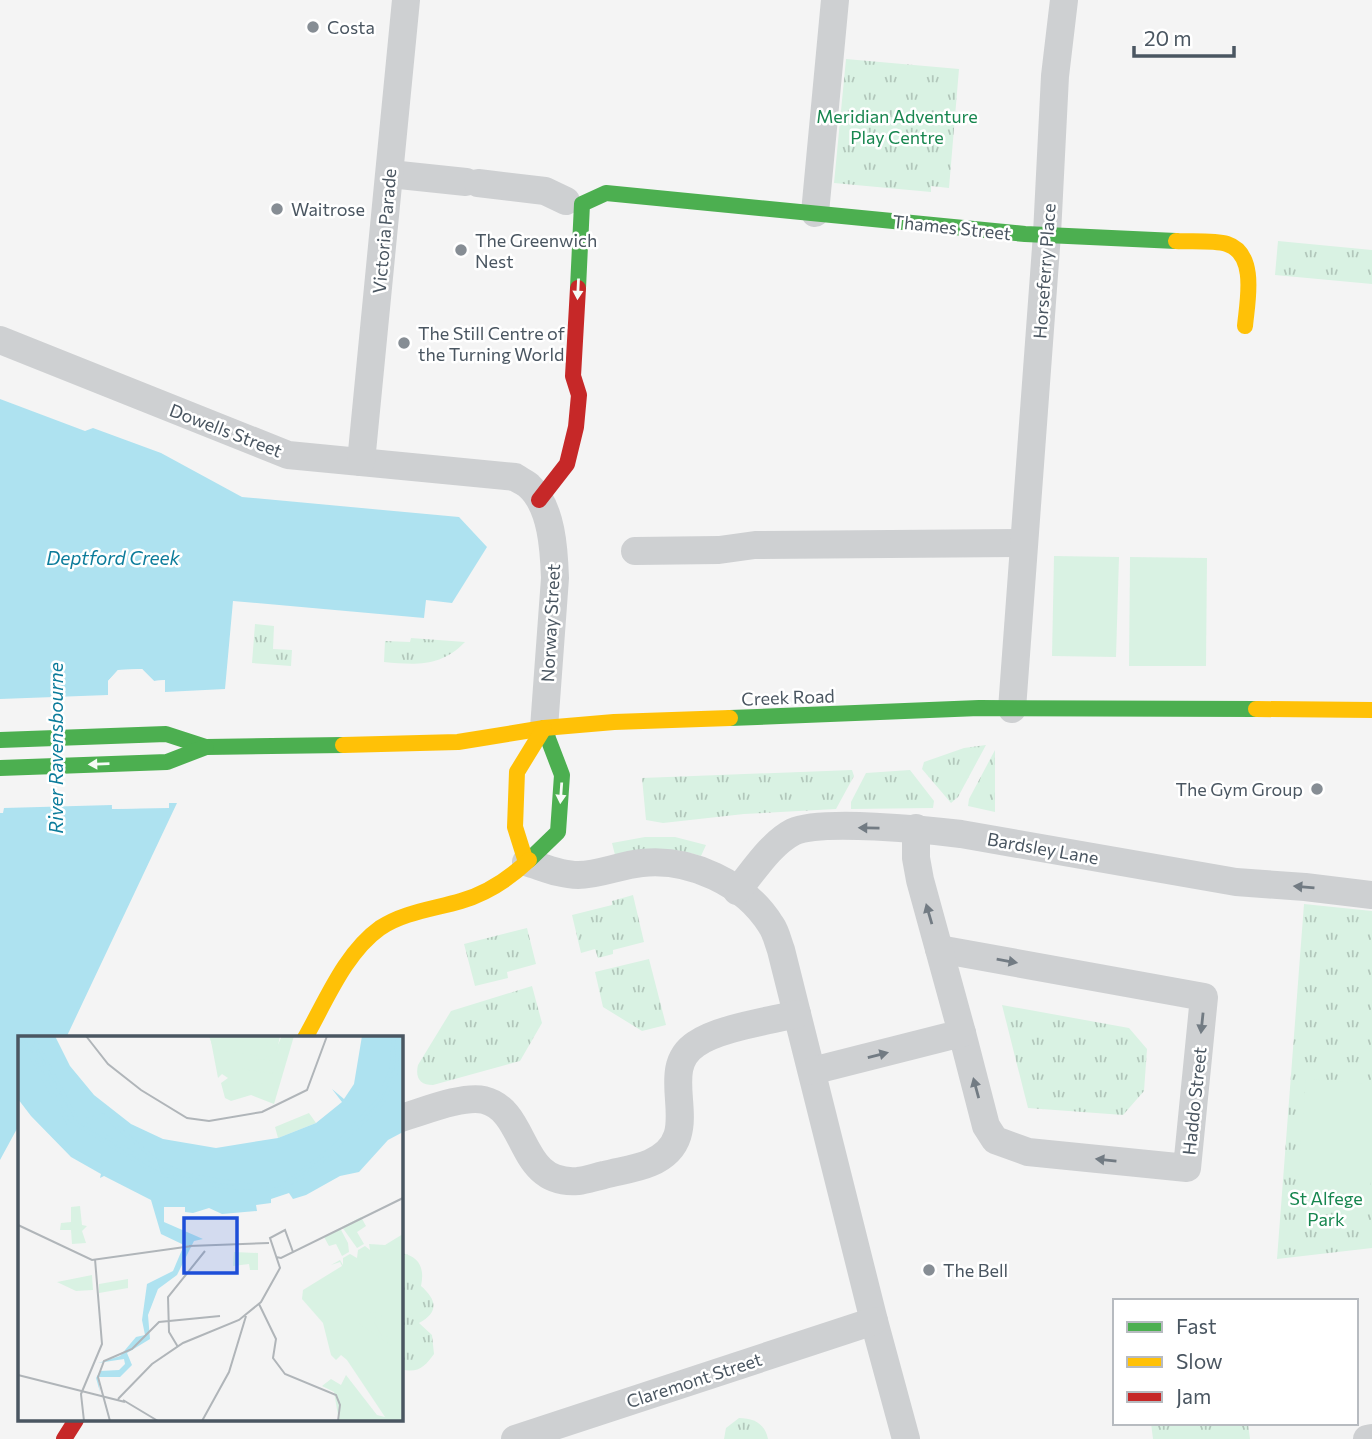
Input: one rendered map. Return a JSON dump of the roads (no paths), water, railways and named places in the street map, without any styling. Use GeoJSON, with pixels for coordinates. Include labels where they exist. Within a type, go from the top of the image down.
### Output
{"type":"FeatureCollection","features":[{"type":"Feature","properties":{"kind":"main road","name":"Thames Street"},"geometry":{"type":"LineString","coordinates":[[577,200],[606,193],[1025,234],[1227,244],[1237,249],[1245,259],[1248,278],[1245,327]]}},
{"type":"Feature","properties":{"kind":"main road"},"geometry":{"type":"LineString","coordinates":[[539,500],[567,464],[576,427],[579,395],[573,376],[582,212],[582,204],[577,200]]}},
{"type":"Feature","properties":{"kind":"main road","name":"Creek Road"},"geometry":{"type":"LineString","coordinates":[[0,740],[166,734],[206,747],[447,743],[544,728],[614,722],[1012,709],[1372,710]]}},
{"type":"Feature","properties":{"kind":"main road"},"geometry":{"type":"LineString","coordinates":[[306,1036],[356,951],[380,929],[415,912],[461,901],[487,891],[515,874],[558,832],[562,775],[544,728]]}},
{"type":"Feature","properties":{"kind":"main road"},"geometry":{"type":"LineString","coordinates":[[526,862],[515,827],[517,772],[544,728]]}},
{"type":"Feature","properties":{"kind":"main road","name":"Creek Road"},"geometry":{"type":"LineString","coordinates":[[0,768],[167,762],[206,747]]}},
{"type":"Feature","properties":{"kind":"main road"},"geometry":{"type":"LineString","coordinates":[[64,1439],[75,1422]]}},
{"type":"Feature","properties":{"kind":"street","name":"Victoria Parade"},"geometry":{"type":"LineString","coordinates":[[361,462],[406,0]]}},
{"type":"Feature","properties":{"kind":"street"},"geometry":{"type":"LineString","coordinates":[[815,213],[835,0]]}},
{"type":"Feature","properties":{"kind":"street","name":"Horseferry Place"},"geometry":{"type":"LineString","coordinates":[[1012,709],[1047,234],[1055,76],[1064,0]]}},
{"type":"Feature","properties":{"kind":"street","name":"Thames Street"},"geometry":{"type":"LineString","coordinates":[[390,174],[545,191],[577,200]]}},
{"type":"Feature","properties":{"kind":"street","name":"Dowells Street"},"geometry":{"type":"LineString","coordinates":[[0,340],[288,455],[515,477],[529,486],[539,500]]}},
{"type":"Feature","properties":{"kind":"street","name":"Norway Street"},"geometry":{"type":"LineString","coordinates":[[539,500],[547,519],[555,578],[544,728]]}},
{"type":"Feature","properties":{"kind":"street"},"geometry":{"type":"LineString","coordinates":[[635,551],[719,550],[755,545],[1024,543]]}},
{"type":"Feature","properties":{"kind":"street","name":"Bardsley Lane"},"geometry":{"type":"LineString","coordinates":[[737,891],[778,843],[794,832],[810,828],[916,828],[977,836],[1236,883],[1372,895]]}},
{"type":"Feature","properties":{"kind":"street","name":"Haddo Street"},"geometry":{"type":"LineString","coordinates":[[916,828],[916,858],[920,880],[986,1126],[995,1140],[1028,1152],[1187,1168],[1204,997],[939,949]]}},
{"type":"Feature","properties":{"kind":"street"},"geometry":{"type":"LineString","coordinates":[[526,862],[565,874],[580,875],[637,863],[663,861],[689,865],[714,876],[737,891],[757,907],[772,926],[781,950],[906,1439]]}},
{"type":"Feature","properties":{"kind":"street"},"geometry":{"type":"LineString","coordinates":[[402,1118],[463,1101],[482,1100],[501,1108],[511,1121],[533,1163],[553,1179],[578,1181],[651,1163],[672,1147],[681,1127],[677,1079],[681,1060],[694,1045],[714,1035],[797,1014]]}},
{"type":"Feature","properties":{"kind":"street"},"geometry":{"type":"LineString","coordinates":[[812,1071],[962,1033]]}},
{"type":"Feature","properties":{"kind":"street","name":"Claremont Street"},"geometry":{"type":"LineString","coordinates":[[515,1439],[874,1321]]}},
{"type":"Feature","properties":{"kind":"street"},"geometry":{"type":"LineString","coordinates":[[1367,1439],[1372,1438]]}},
{"type":"Feature","properties":{"kind":"water","name":"Deptford Creek"},"geometry":{"type":"Polygon","coordinates":[[[0,399],[85,431],[93,428],[161,453],[242,497],[459,517],[487,547],[452,603],[426,600],[424,618],[233,601],[225,689],[165,692],[165,680],[154,681],[142,669],[118,670],[108,681],[112,809],[169,807],[169,803],[177,803],[67,1036],[18,1036],[18,1127],[0,1160],[0,813],[3,812],[0,724],[0,399]]]}},
{"type":"Feature","properties":{"kind":"place","name":"Costa"},"geometry":{"type":"Point","coordinates":[313,27]}},
{"type":"Feature","properties":{"kind":"place","name":"Waitrose"},"geometry":{"type":"Point","coordinates":[277,209]}},
{"type":"Feature","properties":{"kind":"place","name":"The Greenwich Nest"},"geometry":{"type":"Point","coordinates":[461,250]}},
{"type":"Feature","properties":{"kind":"place","name":"The Still Centre of the Turning World"},"geometry":{"type":"Point","coordinates":[404,343]}},
{"type":"Feature","properties":{"kind":"place","name":"The Gym Group"},"geometry":{"type":"Point","coordinates":[1317,789]}},
{"type":"Feature","properties":{"kind":"place","name":"The Bell"},"geometry":{"type":"Point","coordinates":[929,1270]}},
{"type":"Feature","properties":{"kind":"park label","name":"Meridian Adventure Play Centre"},"geometry":{"type":"Point","coordinates":[897,126]}},
{"type":"Feature","properties":{"kind":"park label","name":"St Alfege Park"},"geometry":{"type":"Point","coordinates":[1326,1208]}},
{"type":"Feature","properties":{"kind":"water label","name":"River Ravensbourne"},"geometry":{"type":"Point","coordinates":[55,748]}}]}
